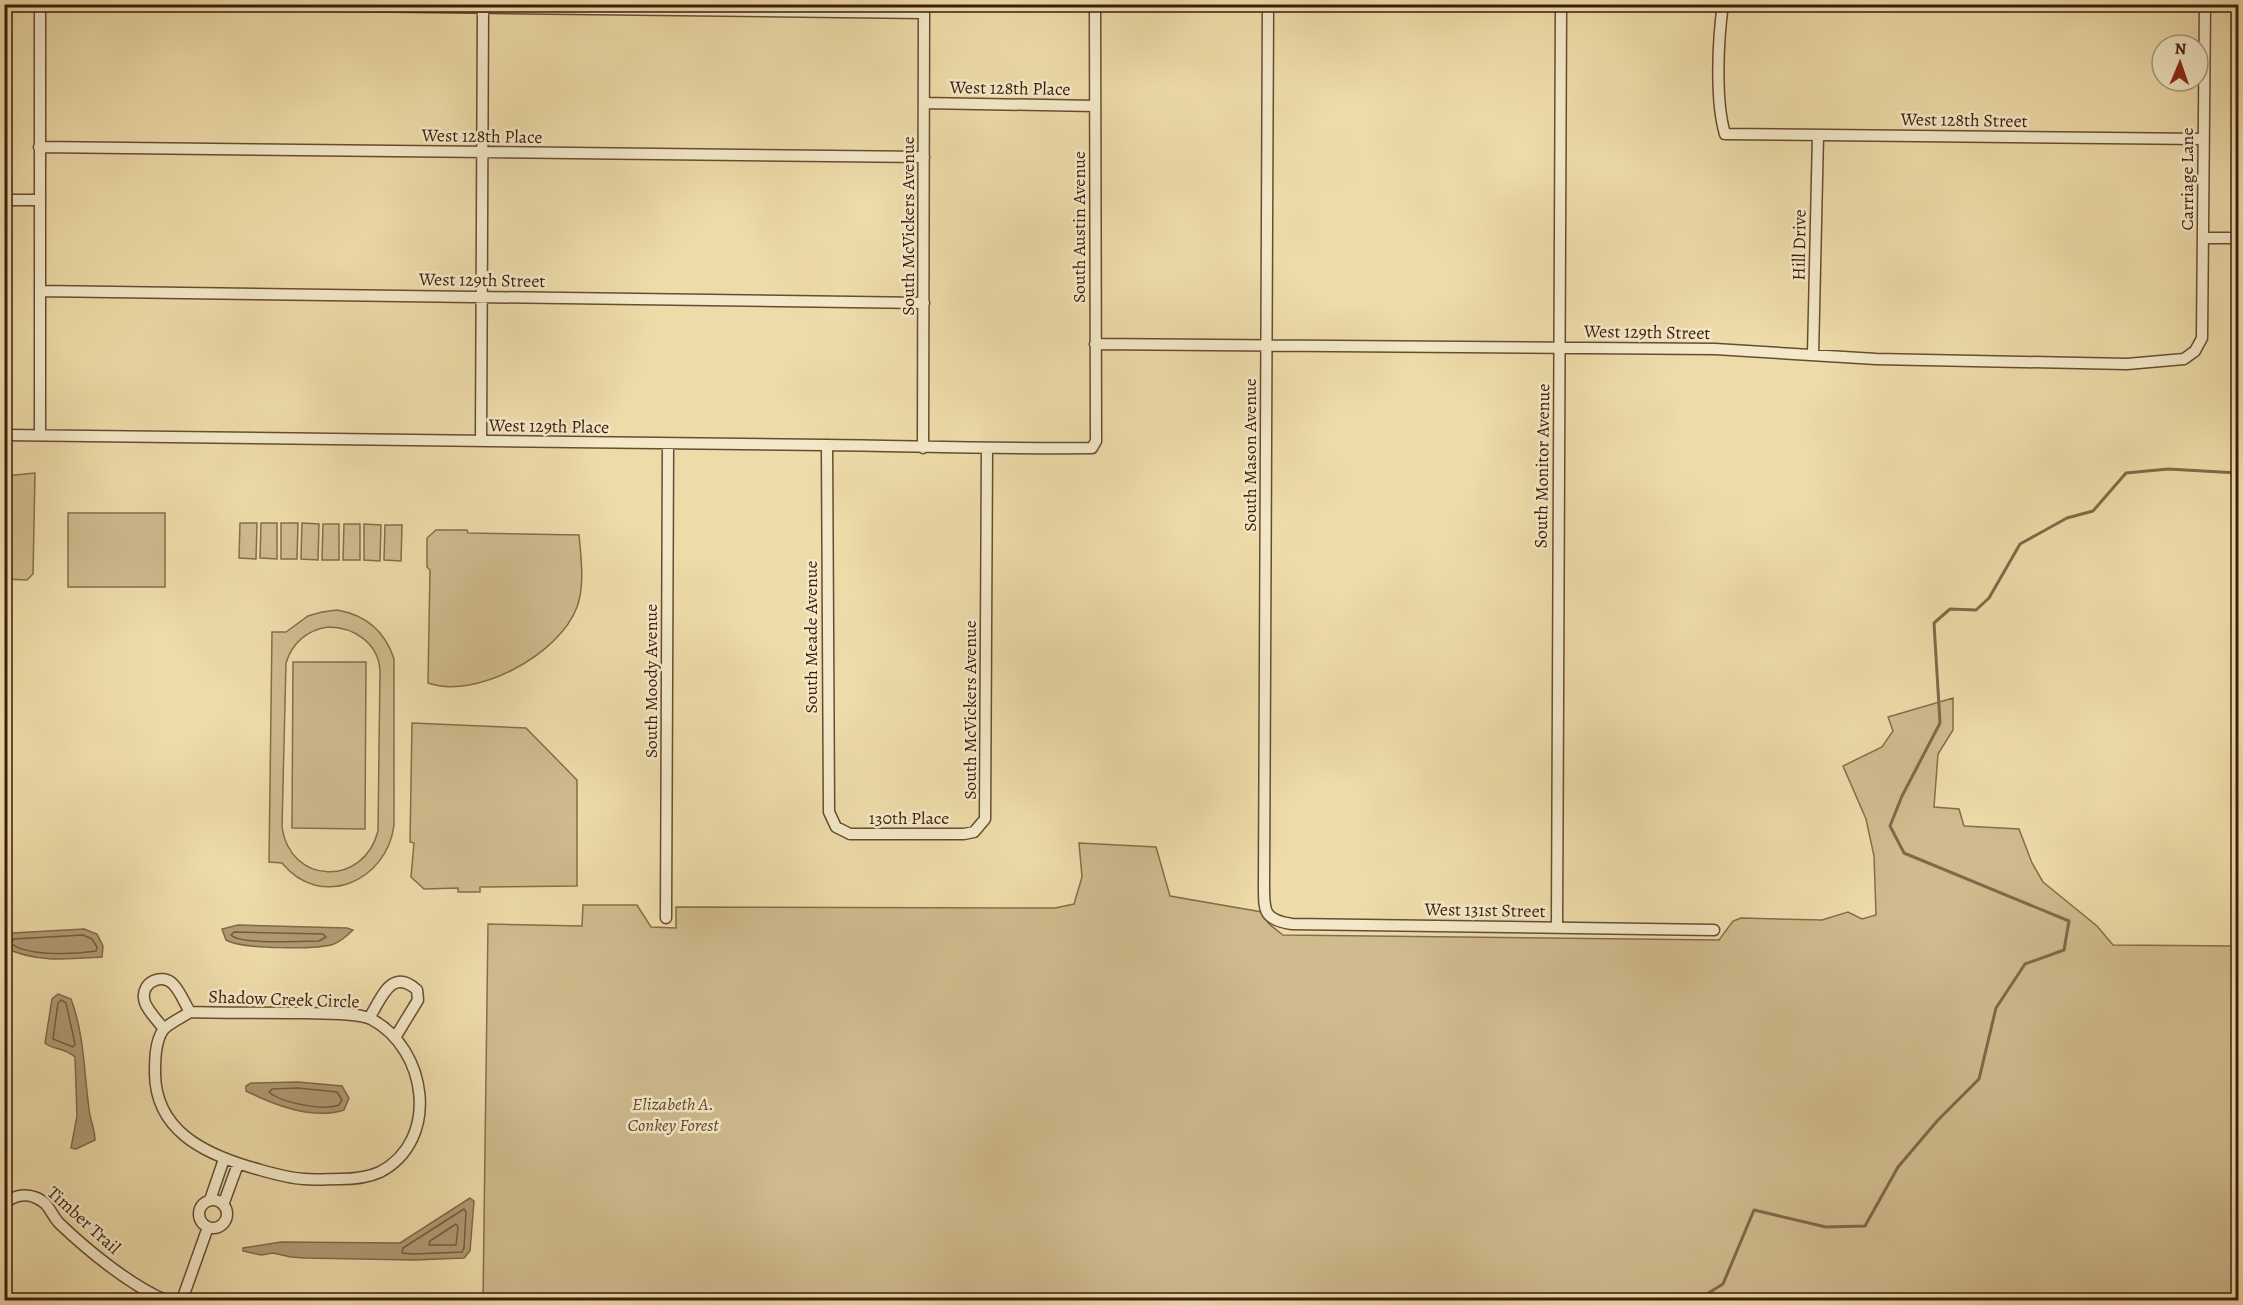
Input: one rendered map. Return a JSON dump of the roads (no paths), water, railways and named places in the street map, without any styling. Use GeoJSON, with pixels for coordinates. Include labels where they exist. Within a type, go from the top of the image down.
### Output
{"type":"FeatureCollection","features":[{"type":"Feature","properties":{"kind":"street"},"geometry":{"type":"LineString","coordinates":[[40,4],[40,435]]}},
{"type":"Feature","properties":{"kind":"street"},"geometry":{"type":"LineString","coordinates":[[183,4],[924,9]]}},
{"type":"Feature","properties":{"kind":"street","name":"South Austin Avenue"},"geometry":{"type":"LineString","coordinates":[[1092,448],[1096,441],[1095,4]]}},
{"type":"Feature","properties":{"kind":"street","name":"South Mason Avenue"},"geometry":{"type":"LineString","coordinates":[[1264,906],[1268,4]]}},
{"type":"Feature","properties":{"kind":"street","name":"South Monitor Avenue"},"geometry":{"type":"LineString","coordinates":[[1557,927],[1561,4]]}},
{"type":"Feature","properties":{"kind":"street","name":"West 128th Street"},"geometry":{"type":"LineString","coordinates":[[1723,4],[1719,32],[1721,119],[1725,134],[2204,139]]}},
{"type":"Feature","properties":{"kind":"street","name":"Carriage Lane"},"geometry":{"type":"LineString","coordinates":[[2195,351],[2202,338],[2205,4]]}},
{"type":"Feature","properties":{"kind":"street"},"geometry":{"type":"LineString","coordinates":[[481,441],[483,7]]}},
{"type":"Feature","properties":{"kind":"street","name":"South McVickers Avenue"},"geometry":{"type":"LineString","coordinates":[[923,448],[924,9]]}},
{"type":"Feature","properties":{"kind":"street","name":"West 128th Place"},"geometry":{"type":"LineString","coordinates":[[924,103],[1095,106]]}},
{"type":"Feature","properties":{"kind":"street","name":"Hill Drive"},"geometry":{"type":"LineString","coordinates":[[1813,355],[1818,135]]}},
{"type":"Feature","properties":{"kind":"street","name":"West 128th Place"},"geometry":{"type":"LineString","coordinates":[[39,147],[924,158]]}},
{"type":"Feature","properties":{"kind":"street"},"geometry":{"type":"LineString","coordinates":[[4,200],[40,201]]}},
{"type":"Feature","properties":{"kind":"street"},"geometry":{"type":"LineString","coordinates":[[2204,238],[2238,238]]}},
{"type":"Feature","properties":{"kind":"street","name":"West 129th Street"},"geometry":{"type":"LineString","coordinates":[[40,291],[924,303]]}},
{"type":"Feature","properties":{"kind":"street","name":"West 129th Street"},"geometry":{"type":"LineString","coordinates":[[1095,344],[1714,349],[1895,359],[2127,364],[2184,359],[2195,351]]}},
{"type":"Feature","properties":{"kind":"street","name":"West 129th Place"},"geometry":{"type":"LineString","coordinates":[[4,435],[987,449],[1092,448]]}},
{"type":"Feature","properties":{"kind":"street","name":"South Moody Avenue"},"geometry":{"type":"LineString","coordinates":[[666,918],[668,445]]}},
{"type":"Feature","properties":{"kind":"street","name":"South Meade Avenue"},"geometry":{"type":"LineString","coordinates":[[827,445],[829,812],[836,826]]}},
{"type":"Feature","properties":{"kind":"street","name":"South McVickers Avenue"},"geometry":{"type":"LineString","coordinates":[[981,825],[987,811],[987,449]]}},
{"type":"Feature","properties":{"kind":"street","name":"130th Place"},"geometry":{"type":"LineString","coordinates":[[836,826],[850,834],[964,834],[974,832],[981,825]]}},
{"type":"Feature","properties":{"kind":"street","name":"West 131st Street"},"geometry":{"type":"LineString","coordinates":[[1264,906],[1271,919],[1292,924],[1714,930]]}},
{"type":"Feature","properties":{"kind":"street"},"geometry":{"type":"LineString","coordinates":[[164,1029],[143,1000],[144,989],[152,981],[162,979],[173,983],[190,1012]]}},
{"type":"Feature","properties":{"kind":"street"},"geometry":{"type":"LineString","coordinates":[[369,1018],[389,985],[399,981],[409,983],[417,990],[418,1000],[396,1036]]}},
{"type":"Feature","properties":{"kind":"street","name":"Shadow Creek Circle"},"geometry":{"type":"LineString","coordinates":[[190,1012],[336,1014],[369,1018],[396,1036],[414,1067],[418,1088],[419,1113],[413,1138],[398,1158],[379,1172],[358,1179],[303,1179],[275,1175],[238,1164],[200,1148],[185,1138],[172,1124],[162,1107],[155,1082],[154,1055],[164,1029],[190,1012]]}},
{"type":"Feature","properties":{"kind":"street"},"geometry":{"type":"LineString","coordinates":[[210,1200],[224,1159]]}},
{"type":"Feature","properties":{"kind":"street"},"geometry":{"type":"LineString","coordinates":[[223,1204],[210,1200],[202,1204],[199,1212],[201,1221],[208,1227],[217,1227],[224,1222],[226,1213],[223,1204],[238,1164]]}},
{"type":"Feature","properties":{"kind":"street","name":"Timber Trail"},"geometry":{"type":"LineString","coordinates":[[6,1200],[21,1195],[34,1196],[48,1204],[57,1221],[96,1254],[144,1291],[165,1300]]}},
{"type":"Feature","properties":{"kind":"street"},"geometry":{"type":"LineString","coordinates":[[182,1300],[208,1227]]}},
{"type":"Feature","properties":{"kind":"water"},"geometry":{"type":"Polygon","coordinates":[[[238,925],[353,930],[334,944],[279,948],[247,945],[226,940],[222,929],[238,925]]]}},
{"type":"Feature","properties":{"kind":"water"},"geometry":{"type":"Polygon","coordinates":[[[84,929],[97,934],[103,946],[102,957],[41,958],[6,948],[5,938],[12,933],[84,929]]]}},
{"type":"Feature","properties":{"kind":"water"},"geometry":{"type":"Polygon","coordinates":[[[58,994],[71,999],[75,1012],[95,1136],[95,1140],[76,1149],[71,1148],[77,1116],[75,1057],[45,1043],[52,999],[58,994]]]}},
{"type":"Feature","properties":{"kind":"water"},"geometry":{"type":"Polygon","coordinates":[[[298,1082],[342,1086],[349,1098],[344,1110],[320,1113],[294,1110],[246,1091],[246,1086],[251,1083],[298,1082]]]}},
{"type":"Feature","properties":{"kind":"water"},"geometry":{"type":"Polygon","coordinates":[[[470,1198],[474,1201],[470,1251],[464,1258],[414,1260],[305,1258],[273,1253],[261,1255],[243,1251],[243,1248],[281,1242],[400,1243],[470,1198]]]}},
{"type":"Feature","properties":{"kind":"waterway"},"geometry":{"type":"LineString","coordinates":[[1697,1300],[1723,1284],[1754,1210],[1826,1227],[1865,1226],[1898,1167],[1938,1120],[1979,1079],[1996,1008],[2025,964],[2064,950],[2069,921],[1904,853],[1890,826],[1902,796],[1940,723],[1934,623],[1950,609],[1976,610],[1989,598],[2020,544],[2067,518],[2093,511],[2126,473],[2168,469],[2238,473]]}},
{"type":"Feature","properties":{"kind":"park label","name":"Elizabeth A. Conkey Forest"},"geometry":{"type":"Point","coordinates":[673,1114]}}]}
